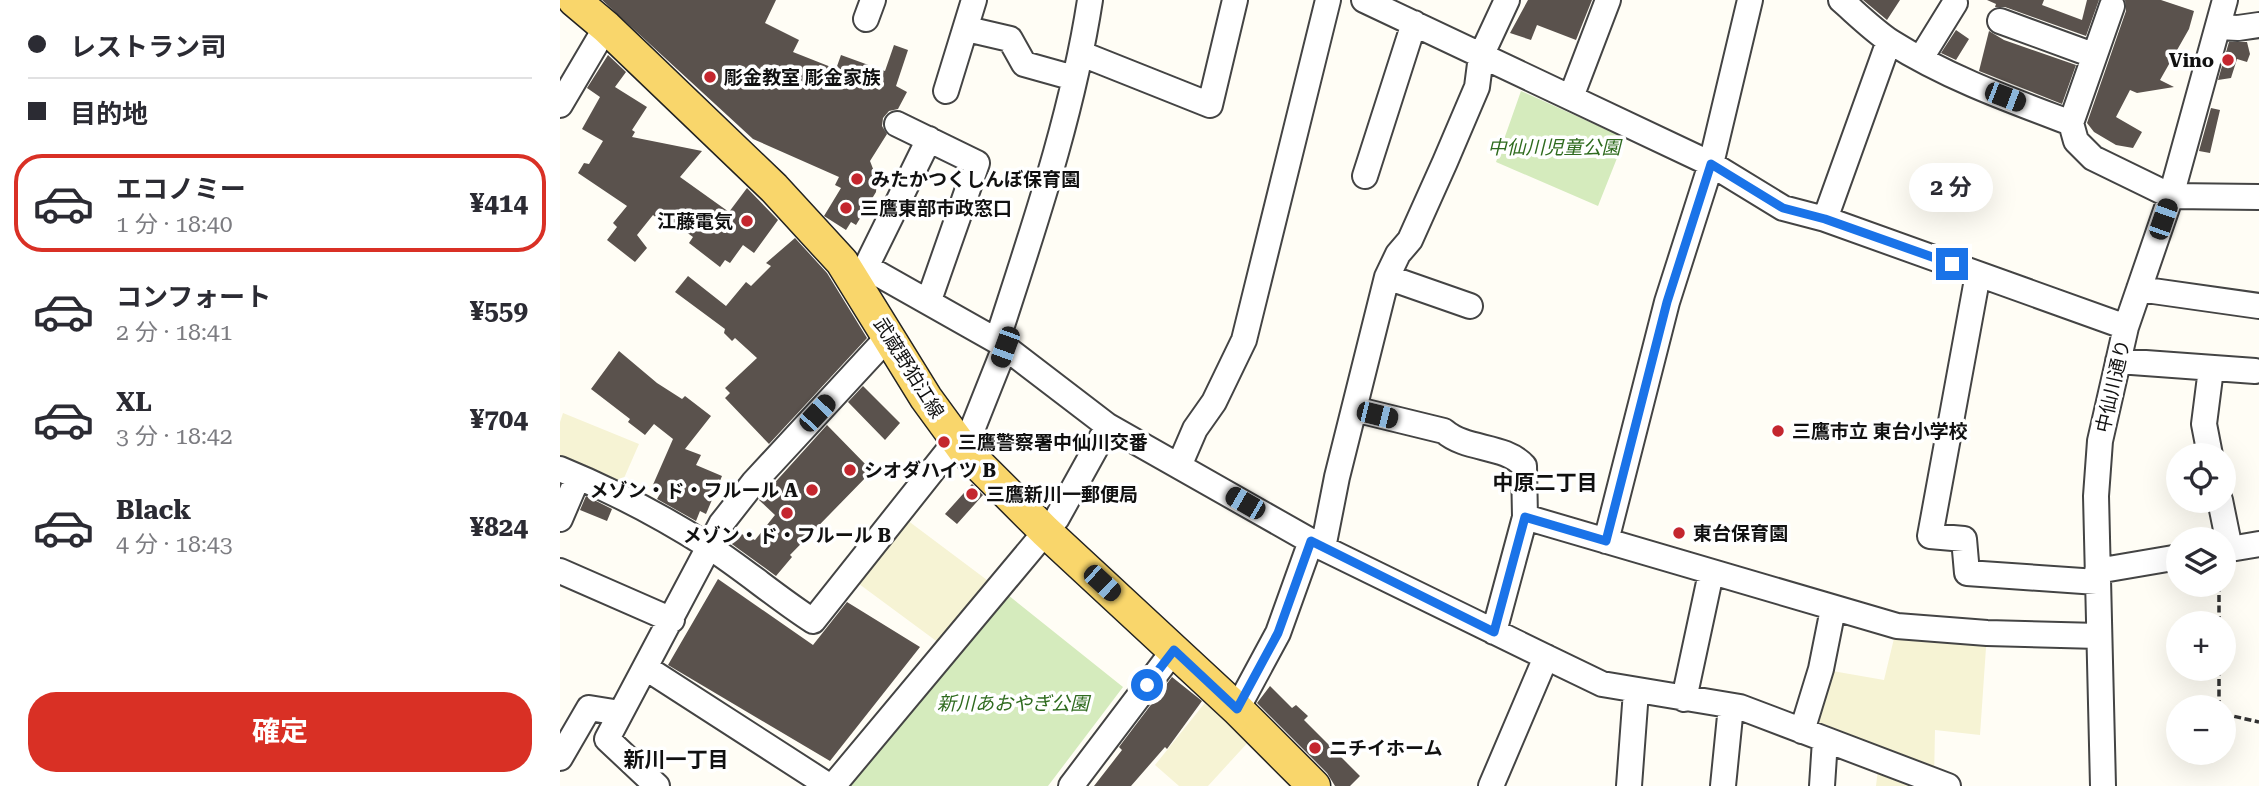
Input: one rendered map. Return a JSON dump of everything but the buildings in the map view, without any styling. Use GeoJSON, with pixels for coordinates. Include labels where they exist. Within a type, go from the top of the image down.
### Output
{"type":"FeatureCollection","features":[{"type":"Feature","properties":{"kind":"main road","name":"武蔵野狛江線"},"geometry":{"type":"LineString","coordinates":[[574,0],[606,27],[859,272],[889,336],[960,445],[1045,531],[1237,709],[1314,786]]}},
{"type":"Feature","properties":{"kind":"street"},"geometry":{"type":"LineString","coordinates":[[946,91],[974,0]]}},
{"type":"Feature","properties":{"kind":"street"},"geometry":{"type":"LineString","coordinates":[[560,519],[569,473],[613,492],[710,547],[769,593],[813,621],[960,445],[1001,344],[1049,181],[1082,54],[1090,0]]}},
{"type":"Feature","properties":{"kind":"street"},"geometry":{"type":"LineString","coordinates":[[1082,54],[1210,105],[1235,0]]}},
{"type":"Feature","properties":{"kind":"street"},"geometry":{"type":"LineString","coordinates":[[1179,466],[1195,429],[1214,402],[1244,340],[1328,0]]}},
{"type":"Feature","properties":{"kind":"street"},"geometry":{"type":"LineString","coordinates":[[1364,0],[1711,164],[1783,208],[1825,219],[2126,327]]}},
{"type":"Feature","properties":{"kind":"street"},"geometry":{"type":"LineString","coordinates":[[1237,709],[1278,633],[1317,545],[1387,277],[1398,254],[1410,240],[1445,162],[1477,87],[1481,56],[1507,0]]}},
{"type":"Feature","properties":{"kind":"street"},"geometry":{"type":"LineString","coordinates":[[1570,97],[1608,0]]}},
{"type":"Feature","properties":{"kind":"street"},"geometry":{"type":"LineString","coordinates":[[1606,541],[1667,302],[1711,164],[1750,0]]}},
{"type":"Feature","properties":{"kind":"street"},"geometry":{"type":"LineString","coordinates":[[1841,0],[1889,41],[1983,89],[2071,123]]}},
{"type":"Feature","properties":{"kind":"street","name":"中仙川通り"},"geometry":{"type":"LineString","coordinates":[[2103,786],[2096,496],[2101,441],[2126,327],[2171,196],[2225,0]]}},
{"type":"Feature","properties":{"kind":"street"},"geometry":{"type":"LineString","coordinates":[[1921,58],[1955,3]]}},
{"type":"Feature","properties":{"kind":"street"},"geometry":{"type":"LineString","coordinates":[[2112,6],[2071,123],[2076,141],[2093,158],[2171,196],[2259,197]]}},
{"type":"Feature","properties":{"kind":"street"},"geometry":{"type":"LineString","coordinates":[[2000,21],[2093,55]]}},
{"type":"Feature","properties":{"kind":"street"},"geometry":{"type":"LineString","coordinates":[[1365,176],[1414,23]]}},
{"type":"Feature","properties":{"kind":"street"},"geometry":{"type":"LineString","coordinates":[[2218,27],[2259,25]]}},
{"type":"Feature","properties":{"kind":"street"},"geometry":{"type":"LineString","coordinates":[[560,105],[606,27]]}},
{"type":"Feature","properties":{"kind":"street"},"geometry":{"type":"LineString","coordinates":[[967,29],[1010,38],[1024,64],[1074,78]]}},
{"type":"Feature","properties":{"kind":"street"},"geometry":{"type":"LineString","coordinates":[[1825,219],[1889,41]]}},
{"type":"Feature","properties":{"kind":"street"},"geometry":{"type":"LineString","coordinates":[[897,124],[977,163],[929,300]]}},
{"type":"Feature","properties":{"kind":"street"},"geometry":{"type":"LineString","coordinates":[[929,139],[859,272],[929,300],[1001,344],[1108,425],[1317,545],[1602,684],[1731,706],[1948,786]]}},
{"type":"Feature","properties":{"kind":"street"},"geometry":{"type":"LineString","coordinates":[[1978,274],[1930,537],[1964,539],[1967,573],[2097,577],[2166,561]]}},
{"type":"Feature","properties":{"kind":"street"},"geometry":{"type":"LineString","coordinates":[[1387,277],[1470,306]]}},
{"type":"Feature","properties":{"kind":"street"},"geometry":{"type":"LineString","coordinates":[[2139,289],[2259,306]]}},
{"type":"Feature","properties":{"kind":"street"},"geometry":{"type":"LineString","coordinates":[[657,786],[607,739],[721,524],[754,482],[889,336]]}},
{"type":"Feature","properties":{"kind":"street"},"geometry":{"type":"LineString","coordinates":[[2118,361],[2255,371]]}},
{"type":"Feature","properties":{"kind":"street"},"geometry":{"type":"LineString","coordinates":[[2208,443],[2204,424],[2211,369]]}},
{"type":"Feature","properties":{"kind":"street"},"geometry":{"type":"LineString","coordinates":[[1354,409],[1444,431],[1454,440],[1516,458],[1524,466],[1525,517],[1494,632]]}},
{"type":"Feature","properties":{"kind":"street"},"geometry":{"type":"LineString","coordinates":[[646,668],[831,786],[1057,518],[1108,425]]}},
{"type":"Feature","properties":{"kind":"street"},"geometry":{"type":"LineString","coordinates":[[1525,517],[1833,609],[1897,625],[1987,633],[2099,636]]}},
{"type":"Feature","properties":{"kind":"street"},"geometry":{"type":"LineString","coordinates":[[2236,548],[2259,544]]}},
{"type":"Feature","properties":{"kind":"street"},"geometry":{"type":"LineString","coordinates":[[560,571],[672,620]]}},
{"type":"Feature","properties":{"kind":"street"},"geometry":{"type":"LineString","coordinates":[[1684,699],[1712,573]]}},
{"type":"Feature","properties":{"kind":"street"},"geometry":{"type":"LineString","coordinates":[[1822,786],[1813,735],[1821,669],[1833,609]]}},
{"type":"Feature","properties":{"kind":"street"},"geometry":{"type":"LineString","coordinates":[[1071,786],[1174,650]]}},
{"type":"Feature","properties":{"kind":"street"},"geometry":{"type":"LineString","coordinates":[[1491,786],[1514,738],[1546,657]]}},
{"type":"Feature","properties":{"kind":"street"},"geometry":{"type":"LineString","coordinates":[[1629,786],[1636,691]]}},
{"type":"Feature","properties":{"kind":"street"},"geometry":{"type":"LineString","coordinates":[[1723,786],[1731,706]]}},
{"type":"Feature","properties":{"kind":"street"},"geometry":{"type":"LineString","coordinates":[[560,758],[567,733],[589,708],[621,713]]}},
{"type":"Feature","properties":{"kind":"path"},"geometry":{"type":"LineString","coordinates":[[2236,716],[2259,722]]}},
{"type":"Feature","properties":{"kind":"shaded area"},"geometry":{"type":"Polygon","coordinates":[[[563,413],[639,444],[621,485],[560,459],[560,422],[563,413]]]}},
{"type":"Feature","properties":{"kind":"shaded area"},"geometry":{"type":"Polygon","coordinates":[[[903,517],[991,583],[943,646],[855,581],[903,517]]]}},
{"type":"Feature","properties":{"kind":"shaded area"},"geometry":{"type":"Polygon","coordinates":[[[1897,626],[1987,633],[1980,735],[1935,730],[1934,780],[1948,786],[1876,786],[1879,761],[1808,734],[1821,669],[1884,680],[1897,626]]]}},
{"type":"Feature","properties":{"kind":"shaded area"},"geometry":{"type":"Polygon","coordinates":[[[1208,699],[1251,739],[1208,786],[1179,786],[1155,765],[1208,699]]]}},
{"type":"Feature","properties":{"kind":"green space","name":"中仙川児童公園"},"geometry":{"type":"Polygon","coordinates":[[[1521,91],[1625,138],[1598,206],[1496,162],[1521,91]]]}},
{"type":"Feature","properties":{"kind":"green space","name":"新川あおやぎ公園"},"geometry":{"type":"Polygon","coordinates":[[[1003,591],[1123,687],[1048,786],[843,786],[1003,591]]]}},
{"type":"Feature","properties":{"kind":"place","name":"Vino"},"geometry":{"type":"Point","coordinates":[2228,60]}},
{"type":"Feature","properties":{"kind":"place","name":"彫金教室 彫金家族"},"geometry":{"type":"Point","coordinates":[710,77]}},
{"type":"Feature","properties":{"kind":"place","name":"みたかつくしんぼ保育園"},"geometry":{"type":"Point","coordinates":[857,179]}},
{"type":"Feature","properties":{"kind":"place","name":"三鷹東部市政窓口"},"geometry":{"type":"Point","coordinates":[846,208]}},
{"type":"Feature","properties":{"kind":"place","name":"江藤電気"},"geometry":{"type":"Point","coordinates":[747,221]}},
{"type":"Feature","properties":{"kind":"place","name":"三鷹市立 東台小学校"},"geometry":{"type":"Point","coordinates":[1778,431]}},
{"type":"Feature","properties":{"kind":"place","name":"三鷹警察署中仙川交番"},"geometry":{"type":"Point","coordinates":[944,442]}},
{"type":"Feature","properties":{"kind":"place","name":"シオダハイツ B"},"geometry":{"type":"Point","coordinates":[850,470]}},
{"type":"Feature","properties":{"kind":"place","name":"メゾン・ド・フルール A"},"geometry":{"type":"Point","coordinates":[812,490]}},
{"type":"Feature","properties":{"kind":"place","name":"三鷹新川一郵便局"},"geometry":{"type":"Point","coordinates":[972,494]}},
{"type":"Feature","properties":{"kind":"place","name":"メゾン・ド・フルール B"},"geometry":{"type":"Point","coordinates":[787,513]}},
{"type":"Feature","properties":{"kind":"place","name":"東台保育園"},"geometry":{"type":"Point","coordinates":[1679,533]}},
{"type":"Feature","properties":{"kind":"place","name":"ニチイホーム"},"geometry":{"type":"Point","coordinates":[1315,748]}},
{"type":"Feature","properties":{"kind":"district","name":"中原二丁目"},"geometry":{"type":"Point","coordinates":[1545,483]}},
{"type":"Feature","properties":{"kind":"district","name":"新川一丁目"},"geometry":{"type":"Point","coordinates":[676,760]}},
{"type":"Feature","properties":{"kind":"route"},"geometry":{"type":"LineString","coordinates":[[1147,685],[1174,650],[1237,709],[1259,673],[1278,633],[1311,541],[1494,632],[1525,517],[1606,541],[1667,302],[1711,164],[1783,208],[1825,219],[1952,264]]}}]}
